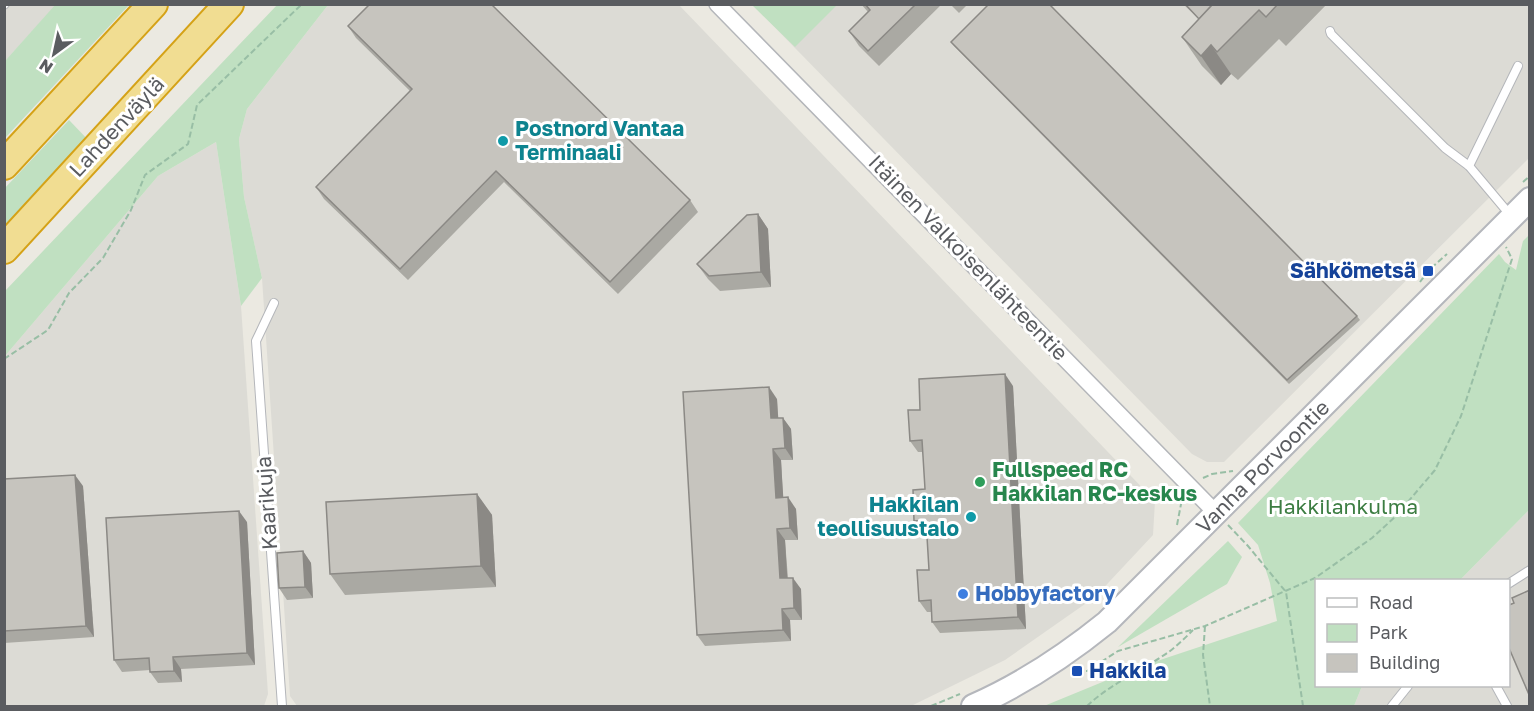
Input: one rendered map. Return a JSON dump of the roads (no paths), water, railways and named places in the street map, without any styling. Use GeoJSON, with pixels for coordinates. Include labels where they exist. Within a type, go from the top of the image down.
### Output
{"type":"FeatureCollection","features":[{"type":"Feature","properties":{"kind":"highway"},"geometry":{"type":"LineString","coordinates":[[4,165],[153,4]]}},
{"type":"Feature","properties":{"kind":"highway","name":"Lahdenväylä"},"geometry":{"type":"LineString","coordinates":[[4,249],[229,4]]}},
{"type":"Feature","properties":{"kind":"main road","name":"Vanha Porvoontie"},"geometry":{"type":"LineString","coordinates":[[968,699],[1004,692],[1069,653],[1107,622],[1512,217],[1526,191]]}},
{"type":"Feature","properties":{"kind":"street","name":"Itäinen Valkoisenlähteentie"},"geometry":{"type":"LineString","coordinates":[[717,4],[1217,514]]}},
{"type":"Feature","properties":{"kind":"lane"},"geometry":{"type":"LineString","coordinates":[[1330,31],[1445,148],[1469,166],[1512,217]]}},
{"type":"Feature","properties":{"kind":"lane"},"geometry":{"type":"LineString","coordinates":[[1469,166],[1518,66]]}},
{"type":"Feature","properties":{"kind":"lane","name":"Kaarikuja"},"geometry":{"type":"LineString","coordinates":[[274,303],[256,341],[282,706]]}},
{"type":"Feature","properties":{"kind":"lane"},"geometry":{"type":"LineString","coordinates":[[1510,583],[1530,570]]}},
{"type":"Feature","properties":{"kind":"lane"},"geometry":{"type":"LineString","coordinates":[[1392,706],[1407,687]]}},
{"type":"Feature","properties":{"kind":"lane"},"geometry":{"type":"LineString","coordinates":[[1497,687],[1507,706]]}},
{"type":"Feature","properties":{"kind":"place","name":"Postnord Vantaa Terminaali"},"geometry":{"type":"Point","coordinates":[503,141]}},
{"type":"Feature","properties":{"kind":"place","name":"Sähkömetsä"},"geometry":{"type":"Point","coordinates":[1428,271]}},
{"type":"Feature","properties":{"kind":"place","name":"Fullspeed RC Hakkilan RC-keskus"},"geometry":{"type":"Point","coordinates":[980,482]}},
{"type":"Feature","properties":{"kind":"place","name":"Hakkilan teollisuustalo"},"geometry":{"type":"Point","coordinates":[971,517]}},
{"type":"Feature","properties":{"kind":"place","name":"Hobbyfactory"},"geometry":{"type":"Point","coordinates":[963,594]}},
{"type":"Feature","properties":{"kind":"place","name":"Hakkila"},"geometry":{"type":"Point","coordinates":[1077,671]}},
{"type":"Feature","properties":{"kind":"park label","name":"Hakkilankulma"},"geometry":{"type":"Point","coordinates":[1343,507]}}]}
